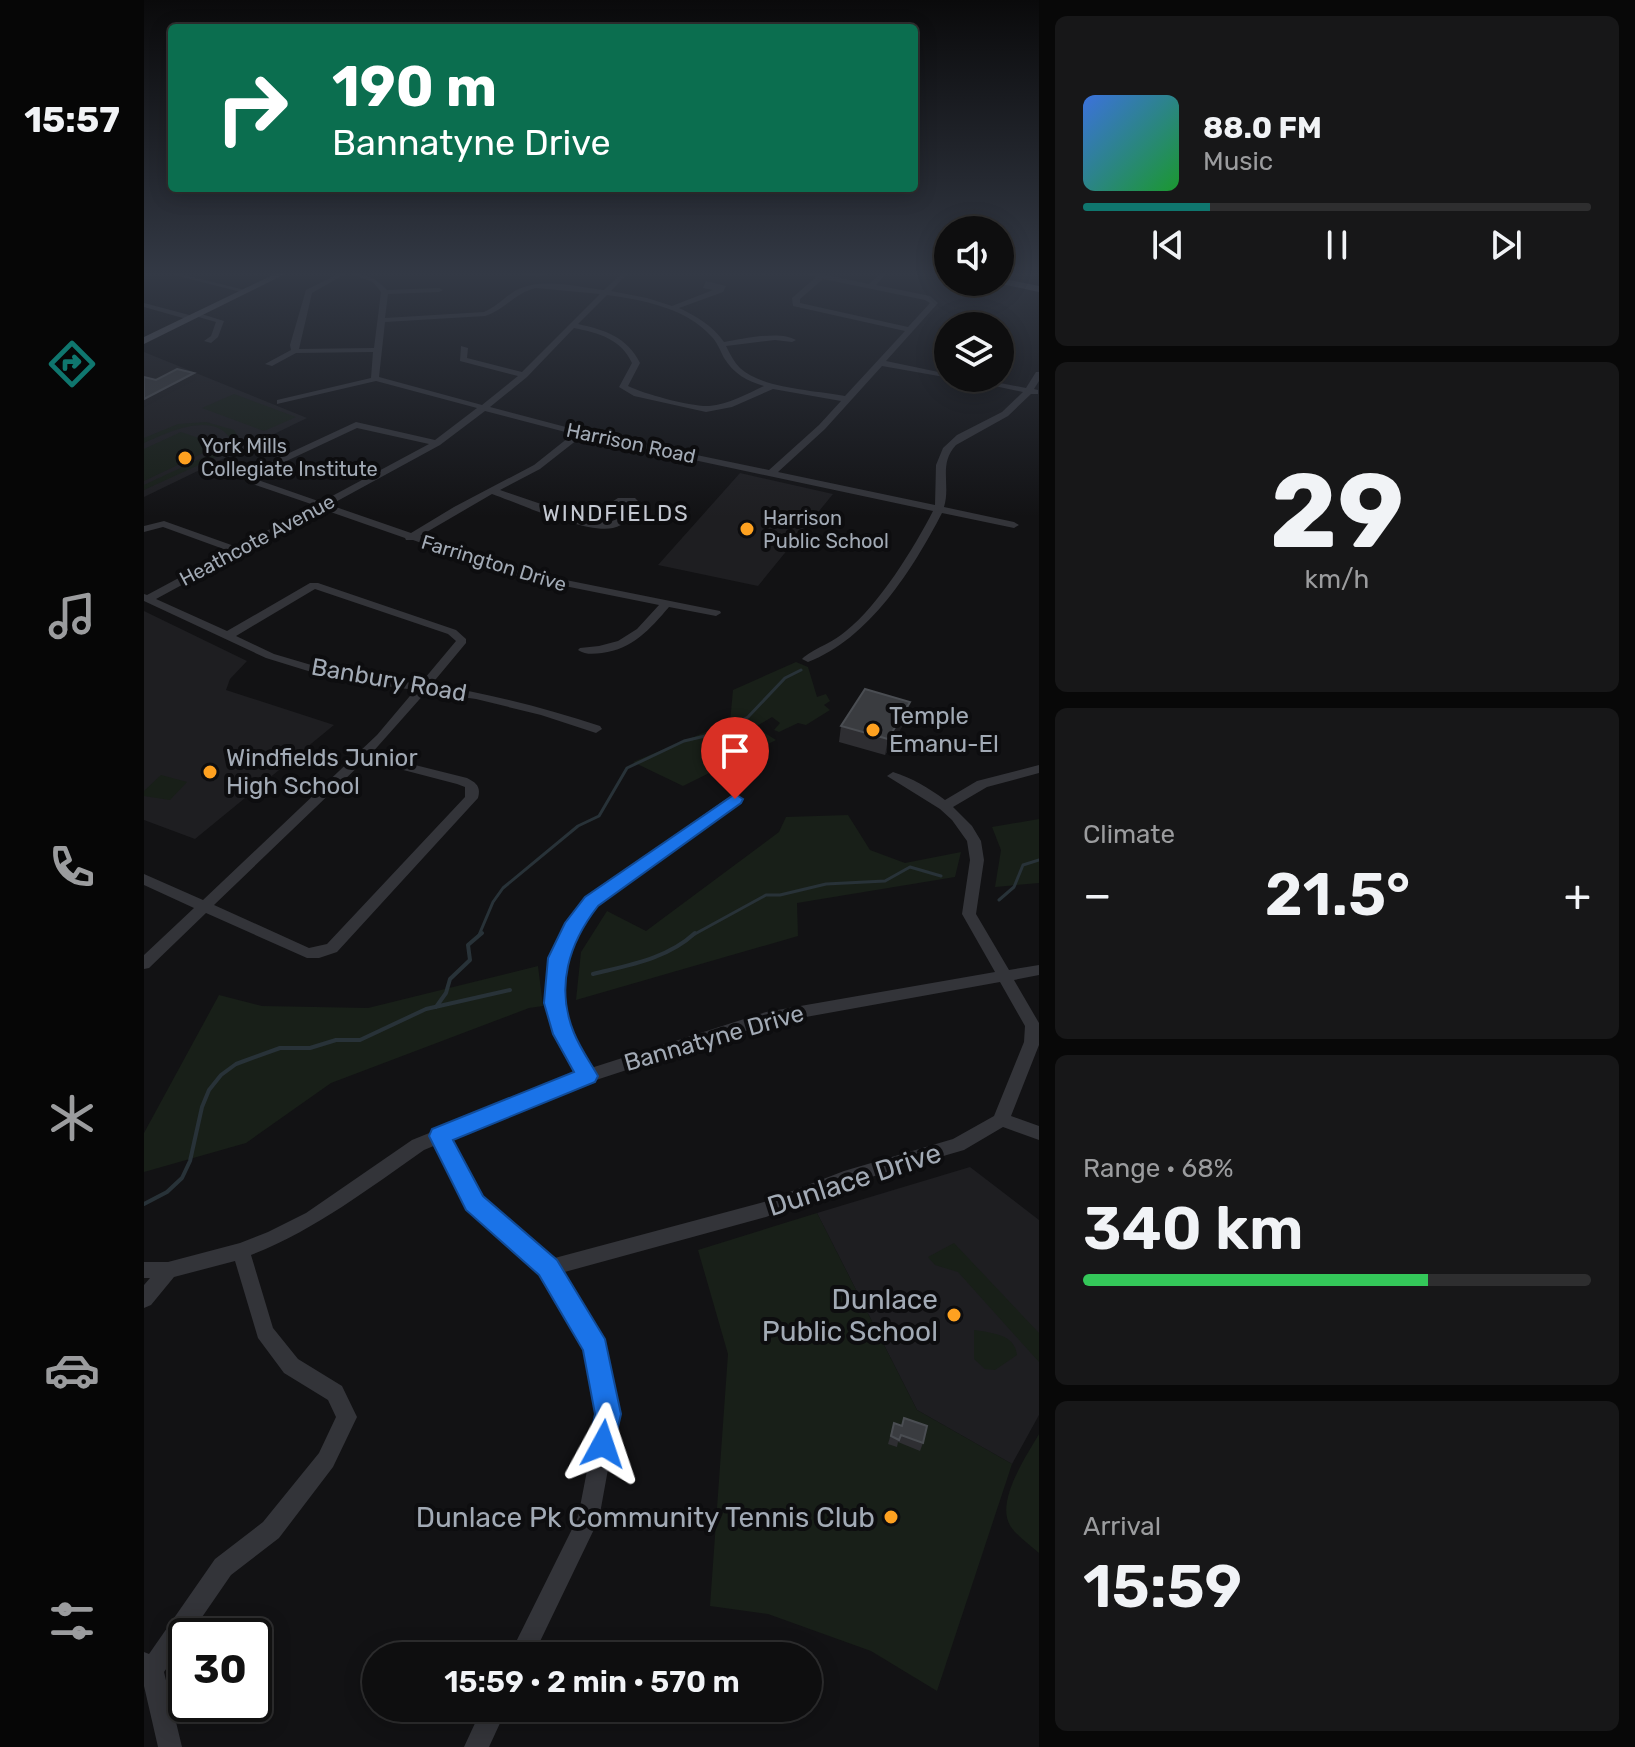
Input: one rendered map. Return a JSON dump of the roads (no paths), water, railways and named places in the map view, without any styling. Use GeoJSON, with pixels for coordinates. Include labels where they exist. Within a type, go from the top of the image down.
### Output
{"type":"FeatureCollection","features":[{"type":"Feature","properties":{"kind":"street"},"geometry":{"type":"LineString","coordinates":[[269,364],[288,355]]}},
{"type":"Feature","properties":{"kind":"street"},"geometry":{"type":"LineString","coordinates":[[280,402],[376,379],[378,355]]}},
{"type":"Feature","properties":{"kind":"street"},"geometry":{"type":"LineString","coordinates":[[463,355],[463,359],[471,363],[524,375]]}},
{"type":"Feature","properties":{"kind":"street","name":"Heathcote Avenue"},"geometry":{"type":"LineString","coordinates":[[146,597],[437,443],[485,409],[544,355]]}},
{"type":"Feature","properties":{"kind":"street"},"geometry":{"type":"LineString","coordinates":[[631,355],[636,363],[623,387],[637,394],[717,409],[774,385]]}},
{"type":"Feature","properties":{"kind":"street"},"geometry":{"type":"LineString","coordinates":[[729,355],[739,371],[774,385],[846,399]]}},
{"type":"Feature","properties":{"kind":"street"},"geometry":{"type":"LineString","coordinates":[[772,473],[822,427],[888,355]]}},
{"type":"Feature","properties":{"kind":"street"},"geometry":{"type":"LineString","coordinates":[[881,363],[934,373]]}},
{"type":"Feature","properties":{"kind":"street"},"geometry":{"type":"LineString","coordinates":[[808,659],[850,634],[868,617],[939,509],[942,493],[939,471],[946,450],[959,438],[1013,408],[1034,392],[1039,374]]}},
{"type":"Feature","properties":{"kind":"street","name":"Harrison Road"},"geometry":{"type":"LineString","coordinates":[[376,379],[580,433],[1014,525]]}},
{"type":"Feature","properties":{"kind":"street"},"geometry":{"type":"LineString","coordinates":[[1014,388],[1034,392]]}},
{"type":"Feature","properties":{"kind":"street","name":"Farrington Drive"},"geometry":{"type":"LineString","coordinates":[[437,443],[356,425],[260,470],[253,481],[519,574],[571,587],[716,613]]}},
{"type":"Feature","properties":{"kind":"street"},"geometry":{"type":"LineString","coordinates":[[410,538],[537,467],[580,433]]}},
{"type":"Feature","properties":{"kind":"street"},"geometry":{"type":"LineString","coordinates":[[492,491],[587,522]]}},
{"type":"Feature","properties":{"kind":"street"},"geometry":{"type":"LineString","coordinates":[[144,529],[164,524],[236,550]]}},
{"type":"Feature","properties":{"kind":"street"},"geometry":{"type":"LineString","coordinates":[[144,964],[363,756],[460,645],[459,636],[314,585],[227,636]]}},
{"type":"Feature","properties":{"kind":"street","name":"Banbury Road"},"geometry":{"type":"LineString","coordinates":[[146,597],[270,656],[334,675],[511,703],[596,729]]}},
{"type":"Feature","properties":{"kind":"street"},"geometry":{"type":"LineString","coordinates":[[584,650],[608,651],[630,640],[667,602]]}},
{"type":"Feature","properties":{"kind":"street"},"geometry":{"type":"LineString","coordinates":[[144,879],[307,953],[332,948],[471,798],[473,791],[471,785],[462,781],[363,756]]}},
{"type":"Feature","properties":{"kind":"street"},"geometry":{"type":"LineString","coordinates":[[944,806],[982,784],[1039,769]]}},
{"type":"Feature","properties":{"kind":"street"},"geometry":{"type":"LineString","coordinates":[[893,776],[918,787],[944,806],[971,833],[978,853],[968,895],[969,914],[1033,1026],[1032,1042],[1001,1120],[1039,1133]]}},
{"type":"Feature","properties":{"kind":"street"},"geometry":{"type":"LineString","coordinates":[[587,1076],[564,1034],[554,1003],[558,958],[575,923],[591,901],[735,799]]}},
{"type":"Feature","properties":{"kind":"street","name":"Bannatyne Drive"},"geometry":{"type":"LineString","coordinates":[[144,1270],[168,1270],[241,1251],[312,1218],[392,1162],[440,1136],[587,1076],[766,1018],[1039,970]]}},
{"type":"Feature","properties":{"kind":"street","name":"Dunlace Drive"},"geometry":{"type":"LineString","coordinates":[[548,1268],[794,1200],[844,1178],[958,1145],[1001,1120]]}},
{"type":"Feature","properties":{"kind":"street"},"geometry":{"type":"LineString","coordinates":[[440,1136],[474,1203],[548,1268],[596,1347],[608,1414],[588,1519],[528,1642]]}},
{"type":"Feature","properties":{"kind":"street"},"geometry":{"type":"LineString","coordinates":[[170,1747],[148,1667],[223,1567],[271,1530],[326,1460],[347,1417],[335,1393],[291,1366],[265,1332],[241,1251]]}},
{"type":"Feature","properties":{"kind":"street"},"geometry":{"type":"LineString","coordinates":[[144,1299],[168,1270]]}},
{"type":"Feature","properties":{"kind":"street"},"geometry":{"type":"LineString","coordinates":[[476,1747],[488,1722]]}},
{"type":"Feature","properties":{"kind":"waterway"},"geometry":{"type":"LineString","coordinates":[[479,935],[493,902],[503,888],[578,826],[599,816],[627,768],[684,741],[718,733],[748,717],[785,678],[801,670]]}},
{"type":"Feature","properties":{"kind":"waterway"},"geometry":{"type":"LineString","coordinates":[[999,900],[1014,887],[1023,865],[1039,860]]}},
{"type":"Feature","properties":{"kind":"waterway"},"geometry":{"type":"LineString","coordinates":[[693,935],[766,895],[780,895],[826,884],[885,881],[910,867],[941,876]]}},
{"type":"Feature","properties":{"kind":"waterway"},"geometry":{"type":"LineString","coordinates":[[436,1007],[446,993],[450,979],[470,960],[468,945],[482,933]]}},
{"type":"Feature","properties":{"kind":"waterway"},"geometry":{"type":"LineString","coordinates":[[593,974],[660,955],[695,933]]}},
{"type":"Feature","properties":{"kind":"waterway"},"geometry":{"type":"LineString","coordinates":[[436,1007],[510,990]]}},
{"type":"Feature","properties":{"kind":"waterway"},"geometry":{"type":"LineString","coordinates":[[144,1204],[167,1192],[182,1178],[190,1161],[209,1090],[221,1075],[236,1064],[280,1048],[310,1048],[336,1040],[360,1040],[436,1007]]}},
{"type":"Feature","properties":{"kind":"place","name":"York Mills Collegiate Institute"},"geometry":{"type":"Point","coordinates":[185,458]}},
{"type":"Feature","properties":{"kind":"place","name":"Harrison Public School"},"geometry":{"type":"Point","coordinates":[747,529]}},
{"type":"Feature","properties":{"kind":"place","name":"Temple Emanu-El"},"geometry":{"type":"Point","coordinates":[873,730]}},
{"type":"Feature","properties":{"kind":"place","name":"Windfields Junior High School"},"geometry":{"type":"Point","coordinates":[210,772]}},
{"type":"Feature","properties":{"kind":"place","name":"Dunlace Public School"},"geometry":{"type":"Point","coordinates":[954,1315]}},
{"type":"Feature","properties":{"kind":"place","name":"Dunlace Pk Community Tennis Club"},"geometry":{"type":"Point","coordinates":[891,1517]}},
{"type":"Feature","properties":{"kind":"district","name":"WINDFIELDS"},"geometry":{"type":"Point","coordinates":[616,513]}}]}
